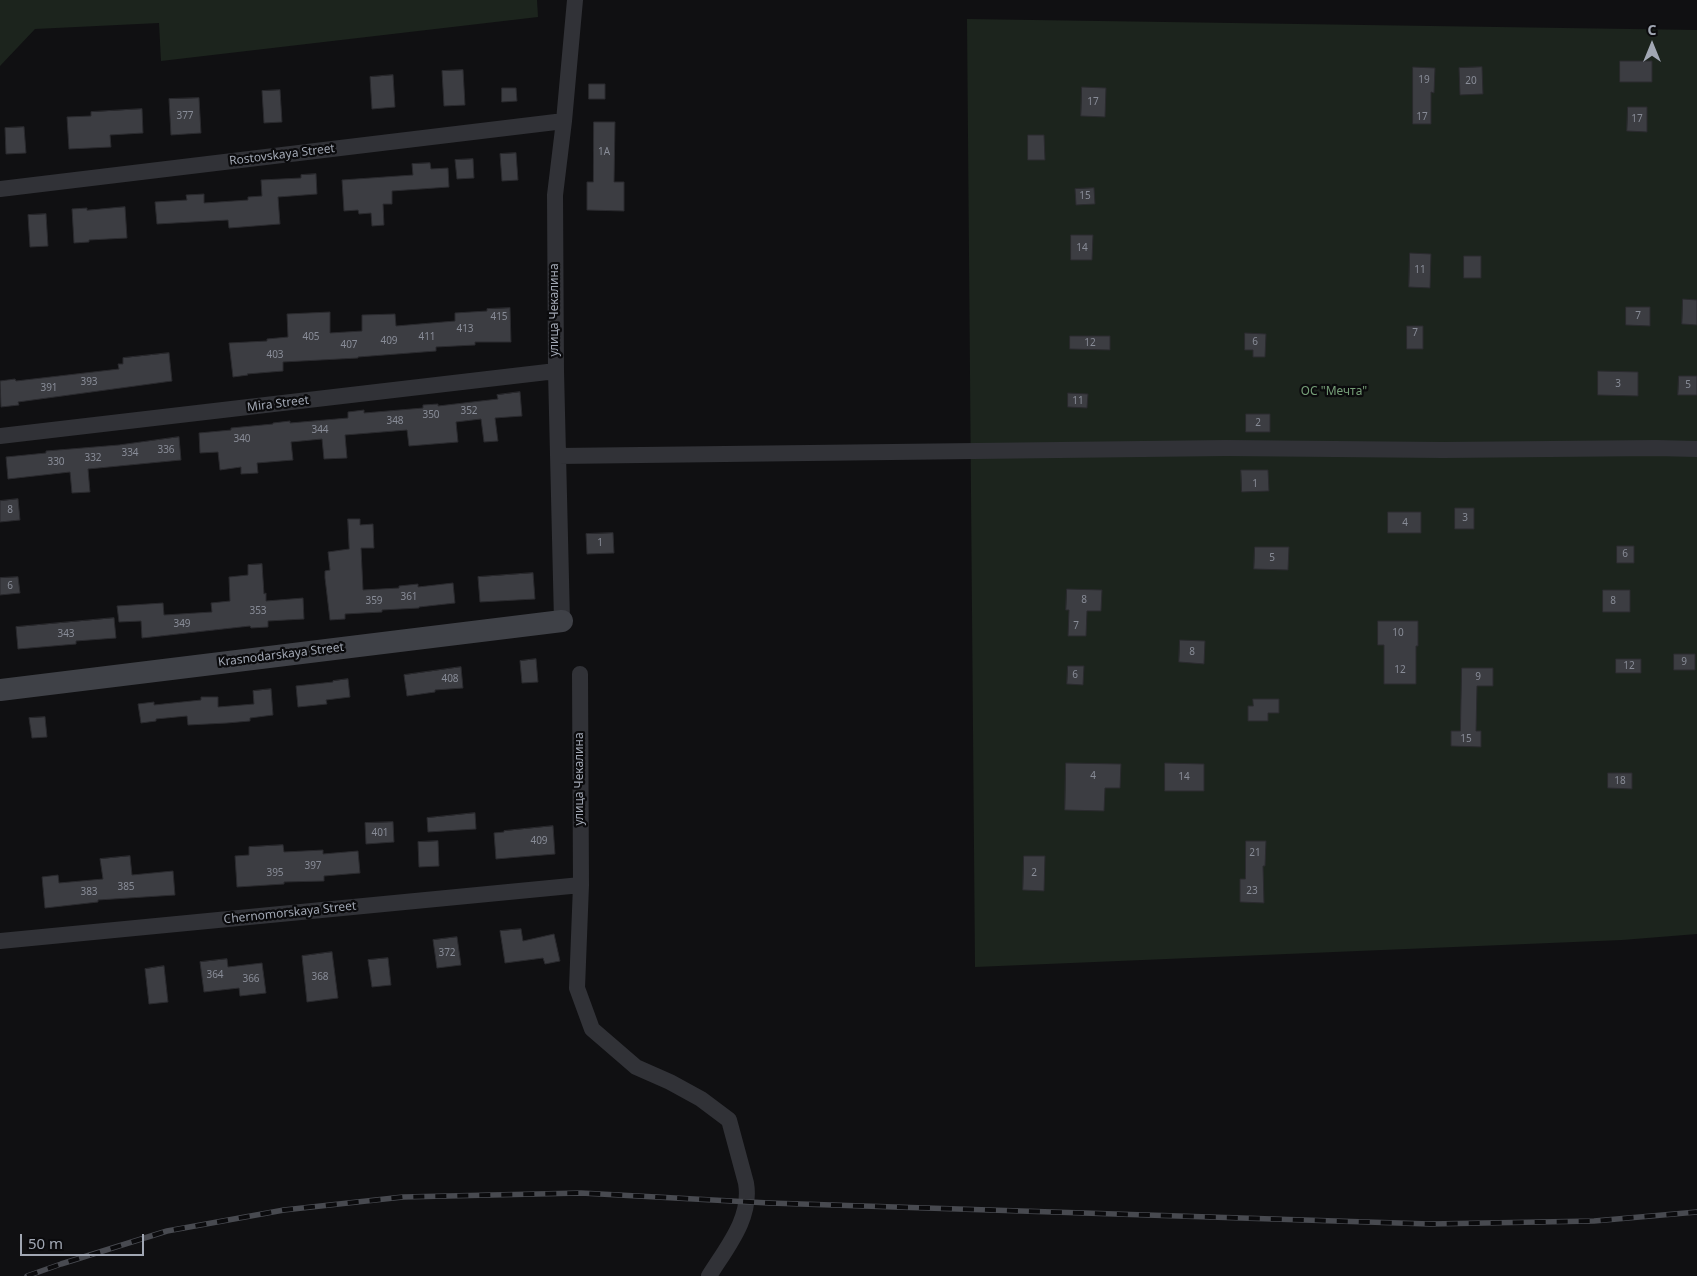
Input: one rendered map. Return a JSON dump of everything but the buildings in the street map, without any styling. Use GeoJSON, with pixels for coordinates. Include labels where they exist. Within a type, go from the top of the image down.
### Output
{"type":"FeatureCollection","features":[{"type":"Feature","properties":{"kind":"street","name":"улица Чекалина"},"geometry":{"type":"LineString","coordinates":[[562,621],[556,371],[555,195],[575,0]]}},
{"type":"Feature","properties":{"kind":"street","name":"Rostovskaya Street"},"geometry":{"type":"LineString","coordinates":[[0,189],[564,121]]}},
{"type":"Feature","properties":{"kind":"street","name":"Mira Street"},"geometry":{"type":"LineString","coordinates":[[0,436],[556,371]]}},
{"type":"Feature","properties":{"kind":"street"},"geometry":{"type":"LineString","coordinates":[[558,456],[1226,448],[1442,450],[1697,449]]}},
{"type":"Feature","properties":{"kind":"street","name":"Krasnodarskaya Street"},"geometry":{"type":"LineString","coordinates":[[0,690],[562,621]]}},
{"type":"Feature","properties":{"kind":"street","name":"улица Чекалина"},"geometry":{"type":"LineString","coordinates":[[580,674],[581,885],[577,988],[592,1029],[636,1067],[670,1082],[701,1099],[729,1120],[748,1192],[746,1210],[742,1223],[710,1276]]}},
{"type":"Feature","properties":{"kind":"street","name":"Chernomorskaya Street"},"geometry":{"type":"LineString","coordinates":[[0,941],[581,885]]}},
{"type":"Feature","properties":{"kind":"green space"},"geometry":{"type":"Polygon","coordinates":[[[0,0],[537,0],[538,17],[161,61],[159,23],[35,29],[0,66],[0,0]]]}},
{"type":"Feature","properties":{"kind":"green space","name":"ОС \"Мечта\""},"geometry":{"type":"Polygon","coordinates":[[[967,19],[1697,30],[1697,934],[1622,940],[975,967],[967,19]]]}},
{"type":"Feature","properties":{"kind":"railway"},"geometry":{"type":"LineString","coordinates":[[27,1276],[167,1231],[284,1210],[403,1197],[581,1193],[769,1203],[1430,1224],[1594,1221],[1697,1212]]}}]}
